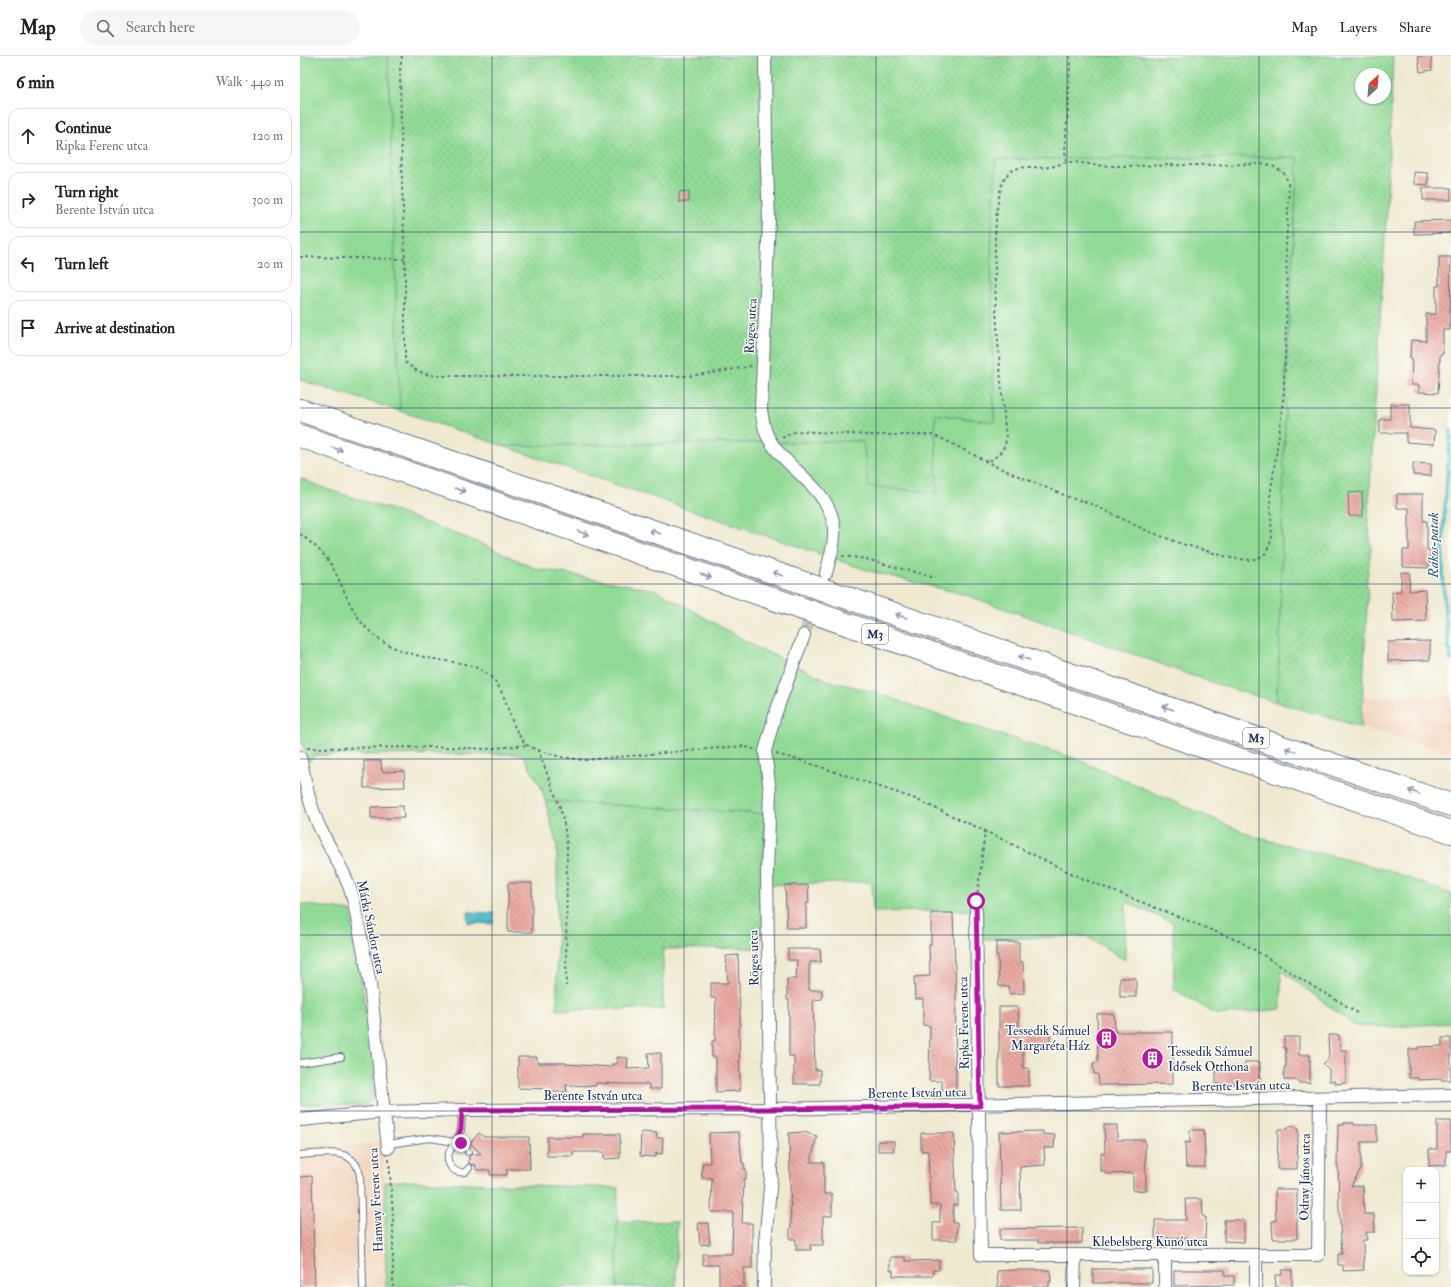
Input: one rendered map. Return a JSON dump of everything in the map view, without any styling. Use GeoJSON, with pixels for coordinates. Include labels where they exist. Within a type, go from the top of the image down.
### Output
{"type":"FeatureCollection","features":[{"type":"Feature","properties":{"kind":"highway","name":"M3"},"geometry":{"type":"LineString","coordinates":[[300,410],[1451,805]]}},
{"type":"Feature","properties":{"kind":"highway","name":"M3"},"geometry":{"type":"LineString","coordinates":[[300,436],[1451,832]]}},
{"type":"Feature","properties":{"kind":"street","name":"Röges utca"},"geometry":{"type":"LineString","coordinates":[[765,56],[769,219],[761,410],[764,429],[773,444],[811,484],[827,506],[833,522],[834,541],[826,573]]}},
{"type":"Feature","properties":{"kind":"street","name":"Röges utca"},"geometry":{"type":"LineString","coordinates":[[764,1287],[765,1243],[771,1177],[767,871],[770,792],[765,751],[775,715],[804,635]]}},
{"type":"Feature","properties":{"kind":"street","name":"Márki Sándor utca"},"geometry":{"type":"LineString","coordinates":[[300,757],[306,786],[318,825],[351,889],[370,984],[383,1112]]}},
{"type":"Feature","properties":{"kind":"street","name":"Ripka Ferenc utca"},"geometry":{"type":"LineString","coordinates":[[976,910],[981,1256]]}},
{"type":"Feature","properties":{"kind":"street","name":"Berente István utca"},"geometry":{"type":"LineString","coordinates":[[300,1120],[383,1112],[462,1110],[770,1109],[980,1106],[1451,1095]]}},
{"type":"Feature","properties":{"kind":"street","name":"Odray János utca"},"geometry":{"type":"LineString","coordinates":[[1318,1256],[1320,1098]]}},
{"type":"Feature","properties":{"kind":"street","name":"Hamvay Ferenc utca"},"geometry":{"type":"LineString","coordinates":[[383,1112],[388,1146]]}},
{"type":"Feature","properties":{"kind":"street","name":"Klebelsberg Kunó utca"},"geometry":{"type":"LineString","coordinates":[[981,1256],[1318,1256]]}},
{"type":"Feature","properties":{"kind":"street"},"geometry":{"type":"LineString","coordinates":[[1074,1256],[1074,1287]]}},
{"type":"Feature","properties":{"kind":"street"},"geometry":{"type":"LineString","coordinates":[[1165,1256],[1165,1287]]}},
{"type":"Feature","properties":{"kind":"street"},"geometry":{"type":"LineString","coordinates":[[1256,1256],[1256,1287]]}},
{"type":"Feature","properties":{"kind":"lane"},"geometry":{"type":"LineString","coordinates":[[300,1063],[341,1057]]}},
{"type":"Feature","properties":{"kind":"lane"},"geometry":{"type":"LineString","coordinates":[[462,1110],[461,1129],[449,1155],[449,1165],[453,1170],[459,1173],[465,1172],[469,1168]]}},
{"type":"Feature","properties":{"kind":"lane"},"geometry":{"type":"LineString","coordinates":[[388,1146],[430,1138],[456,1142],[466,1146],[468,1152]]}},
{"type":"Feature","properties":{"kind":"lane"},"geometry":{"type":"LineString","coordinates":[[300,1155],[344,1154],[352,1159],[357,1167],[360,1176],[363,1287]]}},
{"type":"Feature","properties":{"kind":"path"},"geometry":{"type":"LineString","coordinates":[[402,56],[400,70],[405,259],[405,362],[426,375],[440,376],[687,376],[763,364]]}},
{"type":"Feature","properties":{"kind":"path"},"geometry":{"type":"LineString","coordinates":[[1066,161],[1065,148],[1070,56]]}},
{"type":"Feature","properties":{"kind":"path"},"geometry":{"type":"LineString","coordinates":[[773,444],[786,435],[796,431],[870,435],[932,435],[988,462],[1071,498],[1094,505],[1143,529],[1172,540],[1207,552],[1231,558],[1251,560],[1264,554],[1272,538],[1270,497],[1284,390],[1287,293],[1286,248],[1289,192],[1288,182],[1284,173],[1271,165],[1260,164],[1120,166],[1066,161],[1054,167],[1022,168],[1010,172],[1006,176],[1001,187],[997,209],[995,253],[996,308],[1006,446],[998,456],[988,462]]}},
{"type":"Feature","properties":{"kind":"path"},"geometry":{"type":"LineString","coordinates":[[300,257],[405,259]]}},
{"type":"Feature","properties":{"kind":"path"},"geometry":{"type":"LineString","coordinates":[[300,534],[326,557],[357,616],[371,634],[394,647],[414,654],[471,666],[484,672],[491,677],[503,693],[516,728],[528,745],[538,750],[561,757],[584,760],[742,746],[800,760],[913,798],[1081,878],[1239,940],[1357,1013]]}},
{"type":"Feature","properties":{"kind":"path"},"geometry":{"type":"LineString","coordinates":[[831,554],[866,559],[936,578]]}},
{"type":"Feature","properties":{"kind":"path"},"geometry":{"type":"LineString","coordinates":[[300,748],[444,747],[486,749],[528,745]]}},
{"type":"Feature","properties":{"kind":"path"},"geometry":{"type":"LineString","coordinates":[[538,750],[560,807],[566,838],[566,986]]}},
{"type":"Feature","properties":{"kind":"path"},"geometry":{"type":"LineString","coordinates":[[976,910],[985,831]]}},
{"type":"Feature","properties":{"kind":"path","name":"Hamvay Ferenc utca"},"geometry":{"type":"LineString","coordinates":[[388,1146],[393,1215],[393,1287]]}},
{"type":"Feature","properties":{"kind":"shaded area"},"geometry":{"type":"Polygon","coordinates":[[[1451,696],[1451,753],[1361,727],[1363,697],[1451,696]]]}},
{"type":"Feature","properties":{"kind":"shaded area"},"geometry":{"type":"Polygon","coordinates":[[[381,1143],[385,1182],[386,1287],[300,1287],[300,1148],[381,1143]]]}},
{"type":"Feature","properties":{"kind":"green space"},"geometry":{"type":"Polygon","coordinates":[[[300,56],[388,56],[400,411],[300,380],[300,56]]]}},
{"type":"Feature","properties":{"kind":"green space"},"geometry":{"type":"Polygon","coordinates":[[[388,56],[1393,56],[1387,204],[1368,520],[1371,548],[1366,587],[1368,587],[1361,727],[1276,702],[1279,664],[1286,372],[1298,157],[996,159],[991,248],[994,422],[935,414],[937,493],[868,486],[863,441],[503,446],[400,411],[388,56]]]}},
{"type":"Feature","properties":{"kind":"green space"},"geometry":{"type":"Polygon","coordinates":[[[1298,157],[1286,372],[1279,664],[1276,702],[1200,679],[966,595],[870,571],[503,446],[864,441],[937,493],[935,414],[994,422],[991,248],[996,159],[1298,157]]]}},
{"type":"Feature","properties":{"kind":"green space"},"geometry":{"type":"Polygon","coordinates":[[[300,478],[326,489],[395,511],[482,544],[534,568],[656,590],[758,648],[829,681],[875,692],[926,711],[1074,758],[1255,837],[1387,870],[1451,894],[1451,1023],[1392,1027],[1355,1026],[1281,970],[1281,1009],[1217,1015],[1174,989],[1173,923],[1126,902],[1125,960],[1086,936],[984,939],[982,910],[873,912],[872,882],[763,885],[765,814],[545,801],[542,789],[522,754],[315,755],[309,762],[300,737],[300,478]]]}},
{"type":"Feature","properties":{"kind":"green space"},"geometry":{"type":"Polygon","coordinates":[[[545,801],[765,814],[761,948],[663,949],[663,1009],[557,1010],[557,846],[545,801]]]}},
{"type":"Feature","properties":{"kind":"green space"},"geometry":{"type":"Polygon","coordinates":[[[300,904],[351,911],[374,1068],[373,1099],[366,1105],[300,1104],[300,904]]]}},
{"type":"Feature","properties":{"kind":"green space"},"geometry":{"type":"Polygon","coordinates":[[[403,1181],[618,1188],[617,1287],[386,1287],[385,1182],[403,1181]]]}},
{"type":"Feature","properties":{"kind":"green space"},"geometry":{"type":"Polygon","coordinates":[[[617,1221],[677,1222],[676,1287],[617,1287],[617,1221]]]}},
{"type":"Feature","properties":{"kind":"water"},"geometry":{"type":"Polygon","coordinates":[[[468,912],[494,913],[493,924],[468,923],[468,912]]]}},
{"type":"Feature","properties":{"kind":"building"},"geometry":{"type":"Polygon","coordinates":[[[1418,56],[1431,56],[1432,70],[1420,72],[1418,56]]]}},
{"type":"Feature","properties":{"kind":"building"},"geometry":{"type":"Polygon","coordinates":[[[1414,172],[1428,173],[1428,185],[1414,184],[1414,172]]]}},
{"type":"Feature","properties":{"kind":"building"},"geometry":{"type":"Polygon","coordinates":[[[1423,188],[1451,188],[1451,200],[1423,200],[1423,188]]]}},
{"type":"Feature","properties":{"kind":"building"},"geometry":{"type":"Polygon","coordinates":[[[689,191],[689,202],[679,202],[679,192],[689,191]]]}},
{"type":"Feature","properties":{"kind":"building"},"geometry":{"type":"Polygon","coordinates":[[[1451,220],[1451,233],[1414,234],[1414,221],[1451,220]]]}},
{"type":"Feature","properties":{"kind":"building"},"geometry":{"type":"Polygon","coordinates":[[[1439,257],[1451,257],[1450,330],[1443,330],[1443,354],[1440,354],[1438,393],[1419,392],[1419,385],[1411,385],[1411,340],[1426,341],[1426,314],[1436,314],[1436,286],[1439,286],[1439,257]]]}},
{"type":"Feature","properties":{"kind":"building"},"geometry":{"type":"Polygon","coordinates":[[[1390,404],[1410,404],[1410,428],[1435,430],[1434,444],[1406,442],[1406,433],[1380,433],[1380,419],[1390,419],[1390,404]]]}},
{"type":"Feature","properties":{"kind":"building"},"geometry":{"type":"Polygon","coordinates":[[[1413,463],[1431,464],[1431,476],[1413,475],[1413,463]]]}},
{"type":"Feature","properties":{"kind":"building"},"geometry":{"type":"Polygon","coordinates":[[[1362,492],[1363,516],[1349,516],[1348,493],[1362,492]]]}},
{"type":"Feature","properties":{"kind":"building"},"geometry":{"type":"Polygon","coordinates":[[[1397,494],[1423,494],[1423,521],[1427,521],[1427,550],[1430,550],[1429,568],[1403,567],[1403,550],[1409,550],[1409,508],[1397,508],[1397,494]]]}},
{"type":"Feature","properties":{"kind":"building"},"geometry":{"type":"Polygon","coordinates":[[[1401,572],[1410,573],[1409,591],[1425,590],[1426,621],[1393,622],[1392,592],[1401,591],[1401,572]]]}},
{"type":"Feature","properties":{"kind":"building"},"geometry":{"type":"Polygon","coordinates":[[[1430,641],[1430,660],[1388,661],[1388,642],[1430,641]]]}},
{"type":"Feature","properties":{"kind":"building"},"geometry":{"type":"Polygon","coordinates":[[[364,761],[381,761],[382,772],[404,771],[405,787],[364,788],[364,761]]]}},
{"type":"Feature","properties":{"kind":"building"},"geometry":{"type":"Polygon","coordinates":[[[403,806],[404,818],[371,818],[371,807],[403,806]]]}},
{"type":"Feature","properties":{"kind":"building"},"geometry":{"type":"Polygon","coordinates":[[[508,883],[532,883],[532,932],[508,932],[508,883]]]}},
{"type":"Feature","properties":{"kind":"building"},"geometry":{"type":"Polygon","coordinates":[[[785,885],[808,885],[809,903],[807,903],[806,907],[806,928],[787,928],[785,885]]]}},
{"type":"Feature","properties":{"kind":"building"},"geometry":{"type":"Polygon","coordinates":[[[931,913],[953,913],[956,994],[956,1090],[942,1090],[942,1081],[929,1081],[930,1026],[923,1025],[923,999],[915,999],[914,977],[930,976],[929,945],[931,945],[931,913]]]}},
{"type":"Feature","properties":{"kind":"building"},"geometry":{"type":"Polygon","coordinates":[[[996,942],[1019,942],[1019,962],[1023,962],[1024,993],[1009,994],[1009,986],[999,986],[996,942]]]}},
{"type":"Feature","properties":{"kind":"building"},"geometry":{"type":"Polygon","coordinates":[[[788,949],[820,949],[821,962],[810,962],[809,965],[809,990],[822,990],[822,999],[813,1000],[815,1070],[820,1070],[820,1084],[794,1084],[794,1056],[789,1056],[789,1000],[787,1000],[787,979],[796,979],[797,960],[788,960],[788,949]]]}},
{"type":"Feature","properties":{"kind":"building"},"geometry":{"type":"Polygon","coordinates":[[[738,955],[740,1091],[716,1092],[716,1057],[712,1057],[712,1041],[715,1041],[716,998],[711,998],[711,983],[728,983],[726,956],[738,955]]]}},
{"type":"Feature","properties":{"kind":"building"},"geometry":{"type":"Polygon","coordinates":[[[1120,978],[1136,978],[1136,997],[1120,997],[1120,978]]]}},
{"type":"Feature","properties":{"kind":"building"},"geometry":{"type":"Polygon","coordinates":[[[999,1007],[1018,1007],[1019,1034],[1050,1033],[1050,1043],[1023,1044],[1023,1068],[1029,1068],[1029,1086],[999,1086],[999,1007]]]}},
{"type":"Feature","properties":{"kind":"building"},"geometry":{"type":"Polygon","coordinates":[[[1097,1014],[1114,1014],[1115,1032],[1173,1032],[1173,1084],[1099,1085],[1098,1074],[1094,1074],[1093,1063],[1098,1062],[1097,1014]]]}},
{"type":"Feature","properties":{"kind":"building"},"geometry":{"type":"Polygon","coordinates":[[[1328,1035],[1339,1035],[1340,1050],[1346,1050],[1346,1083],[1335,1084],[1335,1081],[1329,1081],[1329,1069],[1323,1064],[1329,1058],[1328,1035]]]}},
{"type":"Feature","properties":{"kind":"building"},"geometry":{"type":"Polygon","coordinates":[[[1284,1037],[1299,1037],[1299,1055],[1310,1055],[1310,1083],[1299,1083],[1299,1080],[1284,1080],[1286,1048],[1284,1048],[1284,1037]]]}},
{"type":"Feature","properties":{"kind":"building"},"geometry":{"type":"Polygon","coordinates":[[[1442,1038],[1451,1038],[1451,1080],[1418,1080],[1418,1078],[1409,1078],[1409,1049],[1442,1046],[1442,1038]]]}},
{"type":"Feature","properties":{"kind":"building"},"geometry":{"type":"Polygon","coordinates":[[[648,1053],[661,1053],[661,1089],[649,1089],[649,1084],[596,1083],[596,1086],[566,1085],[567,1092],[549,1092],[548,1089],[518,1088],[518,1057],[537,1057],[537,1063],[566,1063],[612,1067],[612,1064],[617,1064],[617,1057],[628,1058],[627,1069],[649,1068],[648,1053]]]}},
{"type":"Feature","properties":{"kind":"building"},"geometry":{"type":"Polygon","coordinates":[[[1245,1062],[1260,1062],[1260,1084],[1216,1084],[1216,1067],[1245,1067],[1245,1062]]]}},
{"type":"Feature","properties":{"kind":"building"},"geometry":{"type":"Polygon","coordinates":[[[1437,1121],[1451,1121],[1451,1151],[1446,1151],[1446,1165],[1429,1166],[1429,1149],[1437,1149],[1437,1121]]]}},
{"type":"Feature","properties":{"kind":"building"},"geometry":{"type":"Polygon","coordinates":[[[1344,1123],[1354,1123],[1354,1125],[1377,1125],[1377,1142],[1361,1142],[1361,1169],[1351,1186],[1363,1186],[1364,1214],[1374,1214],[1375,1232],[1366,1232],[1367,1240],[1363,1240],[1364,1270],[1343,1271],[1343,1265],[1338,1265],[1338,1254],[1342,1254],[1337,1165],[1338,1125],[1344,1125],[1344,1123]]]}},
{"type":"Feature","properties":{"kind":"building"},"geometry":{"type":"Polygon","coordinates":[[[1104,1125],[1117,1125],[1117,1140],[1145,1140],[1146,1190],[1133,1191],[1133,1173],[1105,1174],[1105,1171],[1100,1171],[1101,1153],[1105,1153],[1104,1125]]]}},
{"type":"Feature","properties":{"kind":"building"},"geometry":{"type":"Polygon","coordinates":[[[1294,1126],[1298,1130],[1297,1169],[1277,1169],[1278,1129],[1287,1129],[1294,1126]]]}},
{"type":"Feature","properties":{"kind":"building"},"geometry":{"type":"Polygon","coordinates":[[[1190,1130],[1204,1130],[1205,1167],[1186,1167],[1185,1142],[1190,1143],[1190,1130]]]}},
{"type":"Feature","properties":{"kind":"building"},"geometry":{"type":"Polygon","coordinates":[[[1043,1131],[1043,1134],[1055,1135],[1054,1148],[1044,1148],[1045,1165],[1020,1167],[1021,1210],[1001,1210],[999,1132],[1043,1131]]]}},
{"type":"Feature","properties":{"kind":"building"},"geometry":{"type":"Polygon","coordinates":[[[641,1132],[657,1133],[656,1138],[663,1138],[662,1154],[656,1153],[656,1157],[640,1156],[641,1132]]]}},
{"type":"Feature","properties":{"kind":"building"},"geometry":{"type":"Polygon","coordinates":[[[739,1132],[742,1163],[744,1163],[744,1169],[746,1169],[746,1179],[744,1179],[742,1223],[752,1223],[752,1268],[744,1268],[744,1287],[719,1287],[719,1265],[703,1265],[703,1254],[732,1254],[733,1212],[711,1212],[712,1178],[702,1178],[702,1163],[710,1163],[709,1133],[739,1132]]]}},
{"type":"Feature","properties":{"kind":"building"},"geometry":{"type":"Polygon","coordinates":[[[804,1132],[817,1136],[811,1162],[824,1162],[824,1194],[832,1194],[832,1216],[823,1216],[823,1245],[810,1245],[811,1250],[796,1250],[796,1239],[790,1239],[789,1133],[804,1132]]]}},
{"type":"Feature","properties":{"kind":"building"},"geometry":{"type":"Polygon","coordinates":[[[479,1133],[484,1137],[529,1137],[530,1169],[507,1169],[507,1175],[490,1175],[490,1170],[476,1170],[476,1165],[469,1164],[469,1156],[472,1154],[481,1154],[470,1143],[479,1133]]]}},
{"type":"Feature","properties":{"kind":"building"},"geometry":{"type":"Polygon","coordinates":[[[921,1133],[954,1133],[956,1192],[958,1192],[958,1205],[953,1205],[953,1223],[957,1223],[957,1240],[933,1240],[933,1223],[940,1223],[940,1205],[930,1205],[928,1151],[921,1151],[921,1133]]]}},
{"type":"Feature","properties":{"kind":"building"},"geometry":{"type":"Polygon","coordinates":[[[583,1134],[620,1134],[620,1158],[604,1159],[604,1152],[573,1152],[573,1156],[547,1156],[547,1137],[583,1137],[583,1134]]]}},
{"type":"Feature","properties":{"kind":"building"},"geometry":{"type":"Polygon","coordinates":[[[878,1141],[894,1141],[894,1151],[878,1151],[878,1141]]]}},
{"type":"Feature","properties":{"kind":"building"},"geometry":{"type":"Polygon","coordinates":[[[312,1176],[315,1287],[300,1287],[300,1177],[312,1176]]]}},
{"type":"Feature","properties":{"kind":"building"},"geometry":{"type":"Polygon","coordinates":[[[1275,1189],[1297,1189],[1297,1239],[1273,1239],[1272,1221],[1276,1221],[1275,1189]]]}},
{"type":"Feature","properties":{"kind":"building"},"geometry":{"type":"Polygon","coordinates":[[[1185,1199],[1202,1199],[1203,1217],[1206,1217],[1205,1240],[1186,1242],[1186,1238],[1155,1238],[1155,1220],[1186,1220],[1185,1199]]]}},
{"type":"Feature","properties":{"kind":"building"},"geometry":{"type":"Polygon","coordinates":[[[1224,1220],[1244,1220],[1244,1242],[1224,1241],[1224,1220]]]}},
{"type":"Feature","properties":{"kind":"building"},"geometry":{"type":"Polygon","coordinates":[[[698,1223],[708,1223],[710,1244],[700,1245],[698,1223]]]}},
{"type":"Feature","properties":{"kind":"building"},"geometry":{"type":"Polygon","coordinates":[[[1082,1228],[1082,1243],[1038,1243],[1038,1240],[1000,1240],[1000,1229],[1082,1228]]]}},
{"type":"Feature","properties":{"kind":"building"},"geometry":{"type":"Polygon","coordinates":[[[890,1257],[905,1257],[905,1261],[939,1260],[939,1270],[933,1270],[933,1276],[893,1276],[893,1270],[890,1270],[890,1257]]]}},
{"type":"Feature","properties":{"kind":"building"},"geometry":{"type":"Polygon","coordinates":[[[1093,1269],[1152,1269],[1152,1283],[1093,1283],[1093,1269]]]}},
{"type":"Feature","properties":{"kind":"building"},"geometry":{"type":"Polygon","coordinates":[[[1050,1270],[1051,1282],[1049,1281],[1049,1287],[998,1287],[997,1271],[1050,1270]]]}},
{"type":"Feature","properties":{"kind":"building"},"geometry":{"type":"Polygon","coordinates":[[[1174,1270],[1225,1270],[1225,1276],[1234,1276],[1234,1285],[1174,1286],[1174,1270]]]}},
{"type":"Feature","properties":{"kind":"building"},"geometry":{"type":"Polygon","coordinates":[[[1282,1270],[1292,1270],[1292,1287],[1276,1287],[1275,1275],[1282,1275],[1282,1270]]]}},
{"type":"Feature","properties":{"kind":"waterway","name":"Rákos-patak"},"geometry":{"type":"LineString","coordinates":[[1451,431],[1443,546],[1444,603],[1451,660]]}},
{"type":"Feature","properties":{"kind":"tunnel"},"geometry":{"type":"LineString","coordinates":[[804,635],[822,585]]}},
{"type":"Feature","properties":{"kind":"place","name":"Tessedik Sámuel Margaréta Ház"},"geometry":{"type":"Point","coordinates":[1106,1038]}},
{"type":"Feature","properties":{"kind":"place","name":"Tessedik Sámuel Idősek Otthona"},"geometry":{"type":"Point","coordinates":[1152,1059]}},
{"type":"Feature","properties":{"kind":"route"},"geometry":{"type":"LineString","coordinates":[[461,1143],[456,1142],[461,1129],[462,1110],[770,1109],[980,1106],[976,901]]}}]}
